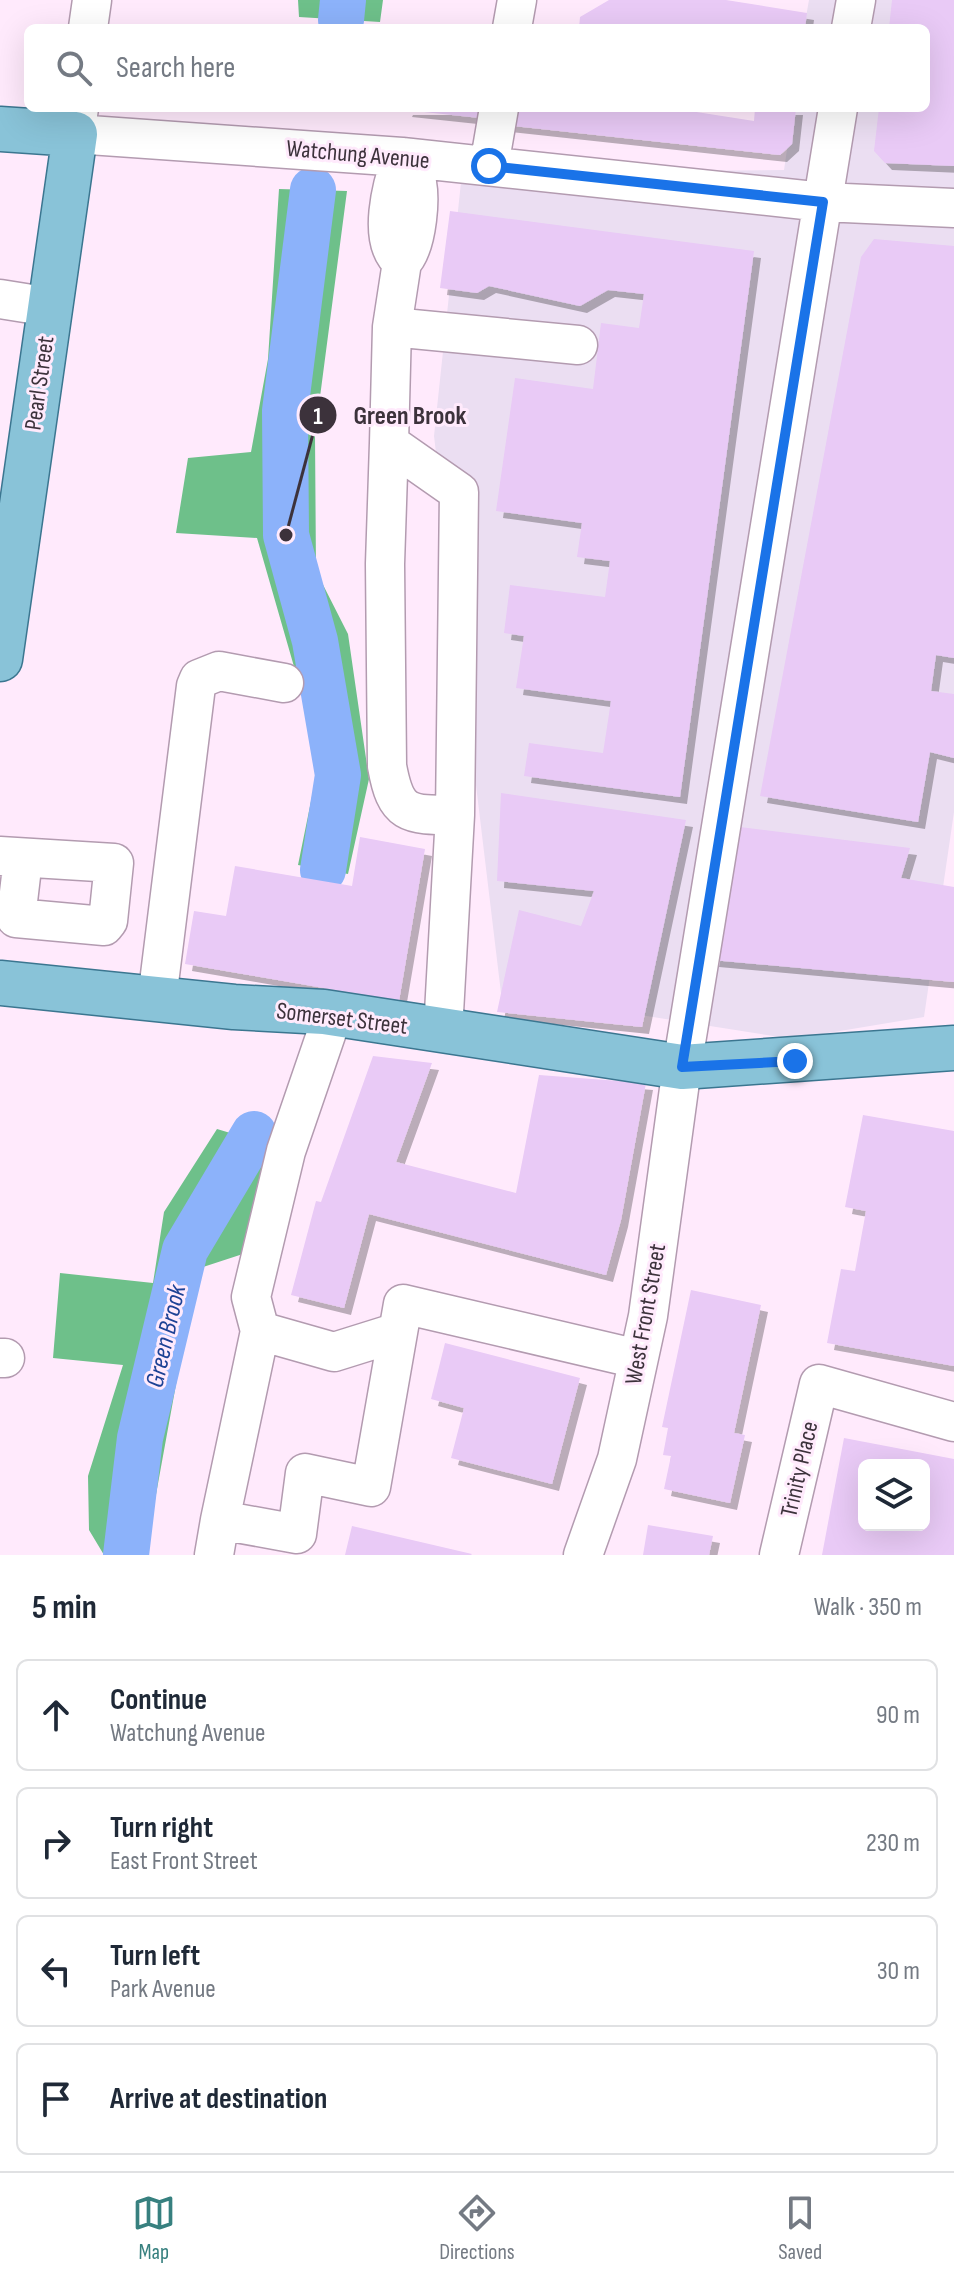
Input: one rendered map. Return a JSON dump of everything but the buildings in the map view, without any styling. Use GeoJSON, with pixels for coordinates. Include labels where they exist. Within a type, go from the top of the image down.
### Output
{"type":"FeatureCollection","features":[{"type":"Feature","properties":{"kind":"main road","name":"Watchung Avenue"},"geometry":{"type":"LineString","coordinates":[[0,129],[77,121]]}},
{"type":"Feature","properties":{"kind":"main road","name":"Pearl Street"},"geometry":{"type":"LineString","coordinates":[[0,659],[7,558],[50,307],[77,121]]}},
{"type":"Feature","properties":{"kind":"main road","name":"Somerset Street"},"geometry":{"type":"LineString","coordinates":[[0,983],[333,1014],[682,1067],[954,1048]]}},
{"type":"Feature","properties":{"kind":"street"},"geometry":{"type":"LineString","coordinates":[[89,24],[92,0]]}},
{"type":"Feature","properties":{"kind":"street"},"geometry":{"type":"LineString","coordinates":[[513,24],[517,0]]}},
{"type":"Feature","properties":{"kind":"street"},"geometry":{"type":"LineString","coordinates":[[852,24],[856,0]]}},
{"type":"Feature","properties":{"kind":"street"},"geometry":{"type":"LineString","coordinates":[[489,166],[498,112]]}},
{"type":"Feature","properties":{"kind":"street","name":"West Front Street"},"geometry":{"type":"LineString","coordinates":[[583,1555],[617,1459],[648,1316],[682,1067],[837,112]]}},
{"type":"Feature","properties":{"kind":"street","name":"Watchung Avenue"},"geometry":{"type":"LineString","coordinates":[[77,121],[298,149],[395,156],[823,202],[954,208]]}},
{"type":"Feature","properties":{"kind":"street"},"geometry":{"type":"LineString","coordinates":[[395,156],[389,217],[391,251],[402,262],[392,327],[385,564],[387,766],[392,792],[399,804],[408,810],[432,815],[455,815]]}},
{"type":"Feature","properties":{"kind":"street"},"geometry":{"type":"LineString","coordinates":[[0,299],[50,307]]}},
{"type":"Feature","properties":{"kind":"street"},"geometry":{"type":"LineString","coordinates":[[392,327],[578,345]]}},
{"type":"Feature","properties":{"kind":"street"},"geometry":{"type":"LineString","coordinates":[[389,443],[459,492],[455,815],[443,1031]]}},
{"type":"Feature","properties":{"kind":"street"},"geometry":{"type":"LineString","coordinates":[[157,999],[196,686],[199,679],[219,671],[284,683]]}},
{"type":"Feature","properties":{"kind":"street"},"geometry":{"type":"LineString","coordinates":[[333,1014],[286,1151],[251,1297],[260,1331],[217,1537],[297,1534],[305,1473],[371,1487],[403,1304],[638,1359]]}},
{"type":"Feature","properties":{"kind":"street"},"geometry":{"type":"LineString","coordinates":[[260,1331],[334,1352],[398,1332]]}},
{"type":"Feature","properties":{"kind":"street","name":"Trinity Place"},"geometry":{"type":"LineString","coordinates":[[779,1555],[819,1384],[954,1422]]}},
{"type":"Feature","properties":{"kind":"shaded area"},"geometry":{"type":"Polygon","coordinates":[[[809,0],[954,0],[954,812],[924,1017],[792,1039],[501,993],[434,436],[462,173],[784,170],[792,112],[930,112],[930,24],[805,24],[809,0]]]}},
{"type":"Feature","properties":{"kind":"green space"},"geometry":{"type":"Polygon","coordinates":[[[298,0],[383,0],[380,22],[299,17],[298,0]]]}},
{"type":"Feature","properties":{"kind":"green space"},"geometry":{"type":"Polygon","coordinates":[[[279,189],[347,191],[315,435],[316,571],[348,634],[369,779],[348,874],[298,865],[320,757],[257,538],[176,533],[188,458],[251,452],[268,359],[279,189]]]}},
{"type":"Feature","properties":{"kind":"green space"},"geometry":{"type":"Polygon","coordinates":[[[217,1129],[277,1147],[252,1251],[197,1269],[145,1555],[104,1555],[89,1530],[88,1476],[123,1365],[53,1358],[60,1273],[153,1283],[164,1212],[217,1129]]]}},
{"type":"Feature","properties":{"kind":"waterway","name":"Green Brook"},"geometry":{"type":"LineString","coordinates":[[341,20],[343,0]]}},
{"type":"Feature","properties":{"kind":"waterway","name":"Green Brook"},"geometry":{"type":"LineString","coordinates":[[313,190],[285,411],[286,535],[315,641],[338,775],[323,870]]}},
{"type":"Feature","properties":{"kind":"waterway","name":"Green Brook"},"geometry":{"type":"LineString","coordinates":[[126,1555],[140,1438],[185,1250],[254,1134]]}},
{"type":"Feature","properties":{"kind":"place","name":"Green Brook"},"geometry":{"type":"Point","coordinates":[286,535]}},
{"type":"Feature","properties":{"kind":"route"},"geometry":{"type":"LineString","coordinates":[[489,166],[823,202],[682,1067],[795,1061]]}}]}
